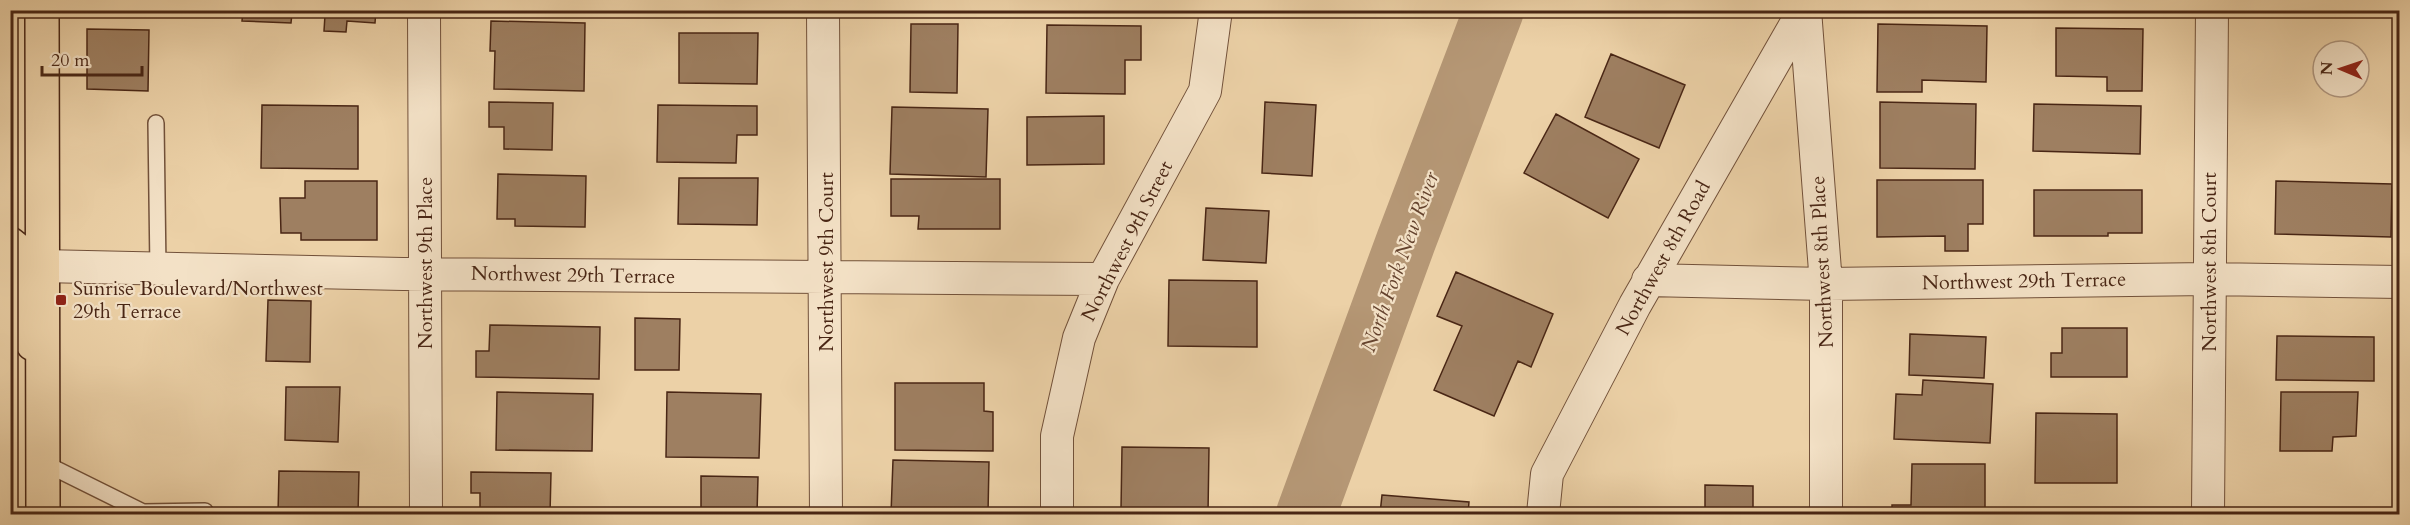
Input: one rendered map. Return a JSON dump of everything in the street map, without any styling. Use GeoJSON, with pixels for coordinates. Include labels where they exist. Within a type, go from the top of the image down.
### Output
{"type":"FeatureCollection","features":[{"type":"Feature","properties":{"kind":"main road"},"geometry":{"type":"LineString","coordinates":[[42,10],[43,514]]}},
{"type":"Feature","properties":{"kind":"main road"},"geometry":{"type":"LineString","coordinates":[[10,244],[42,266]]}},
{"type":"Feature","properties":{"kind":"main road"},"geometry":{"type":"LineString","coordinates":[[10,278],[43,371]]}},
{"type":"Feature","properties":{"kind":"street","name":"Northwest 9th Place"},"geometry":{"type":"LineString","coordinates":[[424,10],[426,514]]}},
{"type":"Feature","properties":{"kind":"street","name":"Northwest 9th Court"},"geometry":{"type":"LineString","coordinates":[[823,10],[827,278],[826,514]]}},
{"type":"Feature","properties":{"kind":"street","name":"Northwest 9th Street"},"geometry":{"type":"LineString","coordinates":[[1057,514],[1057,436],[1079,338],[1103,279],[1205,91],[1216,10]]}},
{"type":"Feature","properties":{"kind":"street","name":"Northwest 8th Road"},"geometry":{"type":"LineString","coordinates":[[1543,514],[1547,474],[1648,280],[1805,10]]}},
{"type":"Feature","properties":{"kind":"street","name":"Northwest 8th Place"},"geometry":{"type":"LineString","coordinates":[[1805,10],[1826,284],[1826,514]]}},
{"type":"Feature","properties":{"kind":"street","name":"Northwest 8th Court"},"geometry":{"type":"LineString","coordinates":[[2208,514],[2208,279],[2212,10]]}},
{"type":"Feature","properties":{"kind":"street","name":"Northwest 29th Terrace"},"geometry":{"type":"LineString","coordinates":[[42,266],[424,274],[1103,279]]}},
{"type":"Feature","properties":{"kind":"street","name":"Northwest 29th Terrace"},"geometry":{"type":"LineString","coordinates":[[1648,280],[1826,284],[2208,279],[2400,282]]}},
{"type":"Feature","properties":{"kind":"lane"},"geometry":{"type":"LineString","coordinates":[[156,123],[158,269]]}},
{"type":"Feature","properties":{"kind":"lane"},"geometry":{"type":"LineString","coordinates":[[42,462],[143,512],[205,511]]}},
{"type":"Feature","properties":{"kind":"building"},"geometry":{"type":"Polygon","coordinates":[[[243,10],[376,10],[375,23],[347,21],[346,32],[324,31],[325,15],[292,13],[291,23],[242,21],[243,10]]]}},
{"type":"Feature","properties":{"kind":"building"},"geometry":{"type":"Polygon","coordinates":[[[675,10],[748,10],[748,17],[675,13],[675,10]]]}},
{"type":"Feature","properties":{"kind":"building"},"geometry":{"type":"Polygon","coordinates":[[[1868,10],[1980,10],[1980,17],[1868,16],[1868,10]]]}},
{"type":"Feature","properties":{"kind":"building"},"geometry":{"type":"Polygon","coordinates":[[[2276,10],[2351,10],[2351,17],[2275,16],[2276,10]]]}},
{"type":"Feature","properties":{"kind":"building"},"geometry":{"type":"Polygon","coordinates":[[[491,21],[585,23],[584,91],[494,89],[495,51],[490,51],[491,21]]]}},
{"type":"Feature","properties":{"kind":"building"},"geometry":{"type":"Polygon","coordinates":[[[911,24],[958,24],[957,93],[910,92],[911,24]]]}},
{"type":"Feature","properties":{"kind":"building"},"geometry":{"type":"Polygon","coordinates":[[[1878,24],[1987,26],[1986,82],[1922,80],[1922,92],[1877,92],[1878,24]]]}},
{"type":"Feature","properties":{"kind":"building"},"geometry":{"type":"Polygon","coordinates":[[[1047,25],[1141,26],[1141,60],[1125,60],[1125,94],[1046,93],[1047,25]]]}},
{"type":"Feature","properties":{"kind":"building"},"geometry":{"type":"Polygon","coordinates":[[[2056,28],[2143,29],[2142,91],[2107,91],[2107,77],[2056,76],[2056,28]]]}},
{"type":"Feature","properties":{"kind":"building"},"geometry":{"type":"Polygon","coordinates":[[[87,29],[149,30],[148,91],[87,89],[87,29]]]}},
{"type":"Feature","properties":{"kind":"building"},"geometry":{"type":"Polygon","coordinates":[[[679,33],[758,33],[757,84],[679,83],[679,33]]]}},
{"type":"Feature","properties":{"kind":"building"},"geometry":{"type":"Polygon","coordinates":[[[1611,54],[1685,85],[1659,148],[1585,117],[1611,54]]]}},
{"type":"Feature","properties":{"kind":"building"},"geometry":{"type":"Polygon","coordinates":[[[489,102],[553,103],[552,150],[504,149],[504,127],[489,127],[489,102]]]}},
{"type":"Feature","properties":{"kind":"building"},"geometry":{"type":"Polygon","coordinates":[[[1265,102],[1316,105],[1312,176],[1262,173],[1265,102]]]}},
{"type":"Feature","properties":{"kind":"building"},"geometry":{"type":"Polygon","coordinates":[[[1880,102],[1976,104],[1975,169],[1880,168],[1880,102]]]}},
{"type":"Feature","properties":{"kind":"building"},"geometry":{"type":"Polygon","coordinates":[[[2034,104],[2141,106],[2140,154],[2033,151],[2034,104]]]}},
{"type":"Feature","properties":{"kind":"building"},"geometry":{"type":"Polygon","coordinates":[[[262,105],[358,106],[358,169],[261,168],[262,105]]]}},
{"type":"Feature","properties":{"kind":"building"},"geometry":{"type":"Polygon","coordinates":[[[658,105],[757,106],[757,135],[737,135],[736,163],[657,162],[658,105]]]}},
{"type":"Feature","properties":{"kind":"building"},"geometry":{"type":"Polygon","coordinates":[[[892,107],[988,109],[986,177],[890,174],[892,107]]]}},
{"type":"Feature","properties":{"kind":"building"},"geometry":{"type":"Polygon","coordinates":[[[1556,114],[1639,159],[1608,218],[1524,173],[1556,114]]]}},
{"type":"Feature","properties":{"kind":"building"},"geometry":{"type":"Polygon","coordinates":[[[1104,116],[1104,164],[1027,165],[1027,117],[1104,116]]]}},
{"type":"Feature","properties":{"kind":"building"},"geometry":{"type":"Polygon","coordinates":[[[498,174],[586,176],[585,227],[515,226],[515,219],[497,219],[498,174]]]}},
{"type":"Feature","properties":{"kind":"building"},"geometry":{"type":"Polygon","coordinates":[[[679,178],[758,178],[757,225],[678,224],[679,178]]]}},
{"type":"Feature","properties":{"kind":"building"},"geometry":{"type":"Polygon","coordinates":[[[891,179],[1000,179],[1000,229],[918,229],[919,216],[891,216],[891,179]]]}},
{"type":"Feature","properties":{"kind":"building"},"geometry":{"type":"Polygon","coordinates":[[[1877,180],[1983,180],[1983,224],[1968,224],[1968,251],[1945,251],[1945,236],[1877,237],[1877,180]]]}},
{"type":"Feature","properties":{"kind":"building"},"geometry":{"type":"Polygon","coordinates":[[[305,181],[377,181],[377,240],[301,240],[301,233],[281,233],[280,198],[305,198],[305,181]]]}},
{"type":"Feature","properties":{"kind":"building"},"geometry":{"type":"Polygon","coordinates":[[[2276,181],[2392,184],[2391,237],[2275,234],[2276,181]]]}},
{"type":"Feature","properties":{"kind":"building"},"geometry":{"type":"Polygon","coordinates":[[[2034,190],[2142,190],[2142,233],[2108,233],[2108,236],[2034,236],[2034,190]]]}},
{"type":"Feature","properties":{"kind":"building"},"geometry":{"type":"Polygon","coordinates":[[[1206,208],[1269,211],[1266,263],[1203,260],[1206,208]]]}},
{"type":"Feature","properties":{"kind":"building"},"geometry":{"type":"Polygon","coordinates":[[[1456,272],[1553,314],[1531,367],[1518,361],[1494,416],[1434,390],[1462,326],[1437,316],[1456,272]]]}},
{"type":"Feature","properties":{"kind":"building"},"geometry":{"type":"Polygon","coordinates":[[[1169,280],[1257,281],[1257,347],[1168,346],[1169,280]]]}},
{"type":"Feature","properties":{"kind":"building"},"geometry":{"type":"Polygon","coordinates":[[[268,300],[311,301],[310,362],[266,361],[268,300]]]}},
{"type":"Feature","properties":{"kind":"building"},"geometry":{"type":"Polygon","coordinates":[[[635,318],[680,319],[679,370],[635,370],[635,318]]]}},
{"type":"Feature","properties":{"kind":"building"},"geometry":{"type":"Polygon","coordinates":[[[490,325],[600,327],[599,379],[476,377],[476,351],[489,351],[490,325]]]}},
{"type":"Feature","properties":{"kind":"building"},"geometry":{"type":"Polygon","coordinates":[[[2062,328],[2127,328],[2127,377],[2051,377],[2051,353],[2062,353],[2062,328]]]}},
{"type":"Feature","properties":{"kind":"building"},"geometry":{"type":"Polygon","coordinates":[[[1910,334],[1986,337],[1984,378],[1909,375],[1910,334]]]}},
{"type":"Feature","properties":{"kind":"building"},"geometry":{"type":"Polygon","coordinates":[[[2277,336],[2374,337],[2374,381],[2276,380],[2277,336]]]}},
{"type":"Feature","properties":{"kind":"building"},"geometry":{"type":"Polygon","coordinates":[[[1923,380],[1993,384],[1990,443],[1894,439],[1896,394],[1922,395],[1923,380]]]}},
{"type":"Feature","properties":{"kind":"building"},"geometry":{"type":"Polygon","coordinates":[[[895,383],[984,383],[984,411],[993,412],[993,451],[895,450],[895,383]]]}},
{"type":"Feature","properties":{"kind":"building"},"geometry":{"type":"Polygon","coordinates":[[[286,387],[340,387],[338,442],[285,440],[286,387]]]}},
{"type":"Feature","properties":{"kind":"building"},"geometry":{"type":"Polygon","coordinates":[[[497,392],[593,394],[592,451],[496,450],[497,392]]]}},
{"type":"Feature","properties":{"kind":"building"},"geometry":{"type":"Polygon","coordinates":[[[667,392],[761,394],[759,458],[666,457],[667,392]]]}},
{"type":"Feature","properties":{"kind":"building"},"geometry":{"type":"Polygon","coordinates":[[[2281,392],[2358,392],[2356,436],[2333,437],[2332,451],[2280,451],[2281,392]]]}},
{"type":"Feature","properties":{"kind":"building"},"geometry":{"type":"Polygon","coordinates":[[[2036,413],[2117,414],[2117,483],[2035,483],[2036,413]]]}},
{"type":"Feature","properties":{"kind":"building"},"geometry":{"type":"Polygon","coordinates":[[[1122,447],[1209,448],[1208,514],[1129,514],[1129,509],[1121,509],[1122,447]]]}},
{"type":"Feature","properties":{"kind":"building"},"geometry":{"type":"Polygon","coordinates":[[[893,460],[989,462],[988,514],[891,514],[893,460]]]}},
{"type":"Feature","properties":{"kind":"building"},"geometry":{"type":"Polygon","coordinates":[[[1912,464],[1985,464],[1985,514],[1892,514],[1892,505],[1911,505],[1912,464]]]}},
{"type":"Feature","properties":{"kind":"building"},"geometry":{"type":"Polygon","coordinates":[[[279,471],[359,472],[358,514],[278,514],[279,471]]]}},
{"type":"Feature","properties":{"kind":"building"},"geometry":{"type":"Polygon","coordinates":[[[471,472],[551,473],[550,514],[480,514],[480,493],[471,493],[471,472]]]}},
{"type":"Feature","properties":{"kind":"building"},"geometry":{"type":"Polygon","coordinates":[[[701,476],[758,477],[757,514],[701,514],[701,476]]]}},
{"type":"Feature","properties":{"kind":"building"},"geometry":{"type":"Polygon","coordinates":[[[1705,485],[1753,486],[1753,514],[1705,514],[1705,485]]]}},
{"type":"Feature","properties":{"kind":"building"},"geometry":{"type":"Polygon","coordinates":[[[1382,495],[1469,502],[1468,514],[1380,514],[1382,495]]]}},
{"type":"Feature","properties":{"kind":"waterway","name":"North Fork New River"},"geometry":{"type":"LineString","coordinates":[[1306,514],[1494,10]]}},
{"type":"Feature","properties":{"kind":"place","name":"Sunrise Boulevard/Northwest 29th Terrace"},"geometry":{"type":"Point","coordinates":[61,300]}}]}
